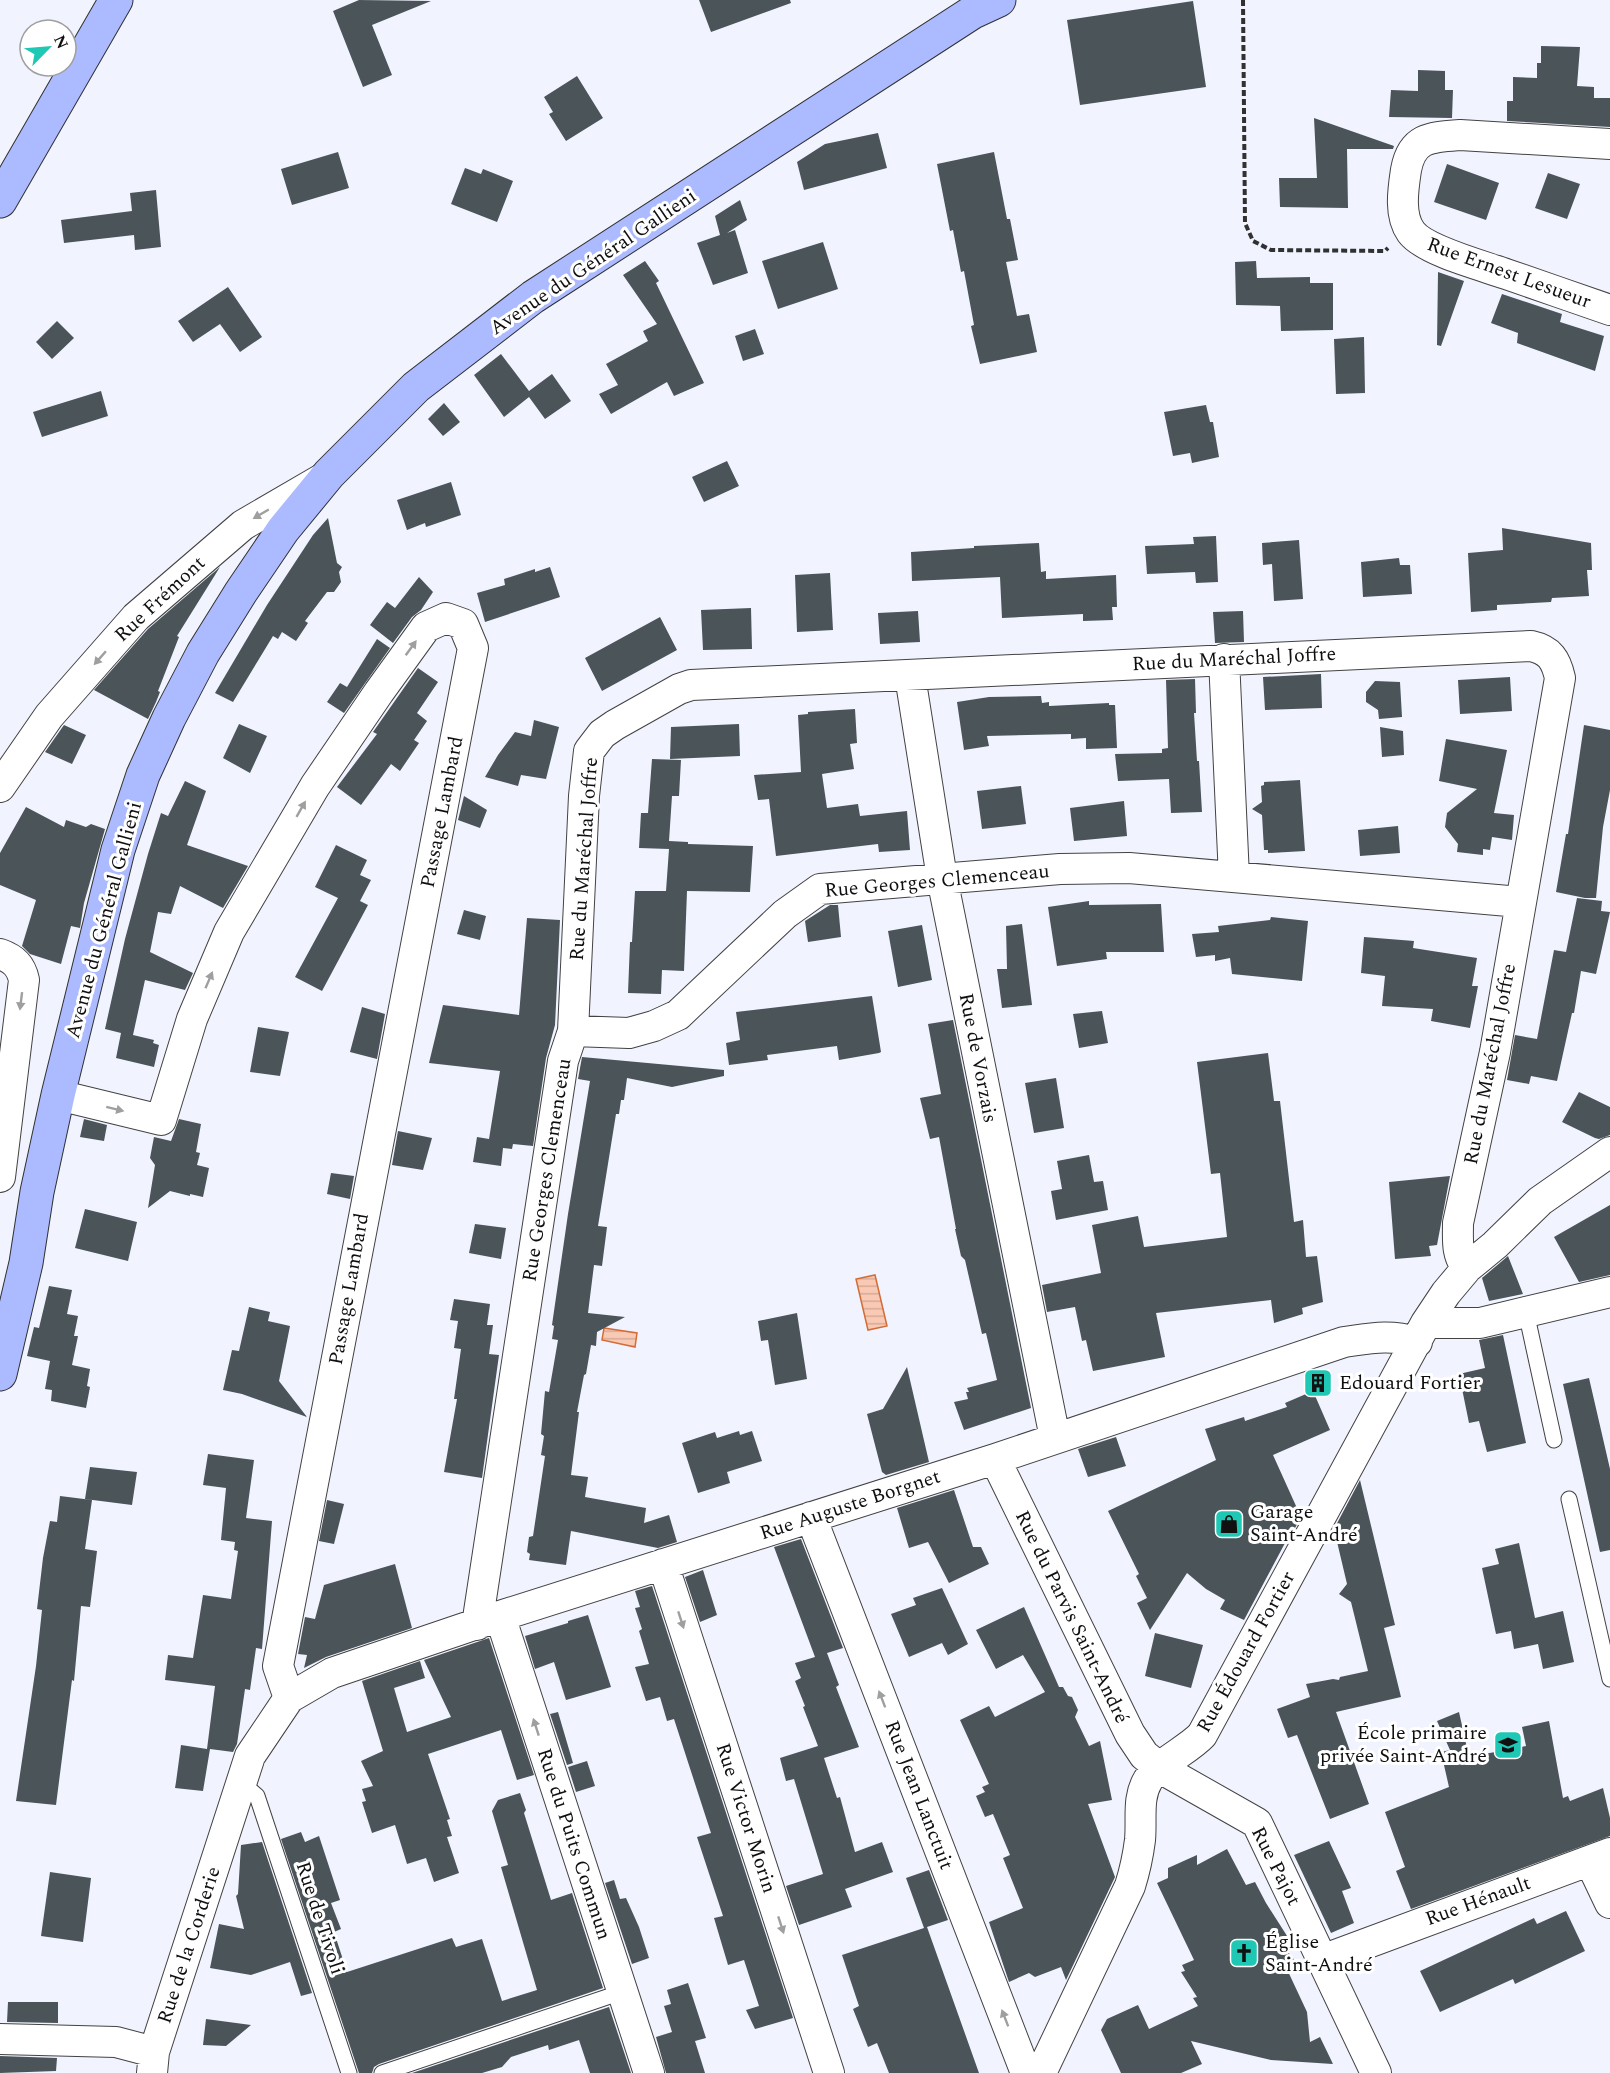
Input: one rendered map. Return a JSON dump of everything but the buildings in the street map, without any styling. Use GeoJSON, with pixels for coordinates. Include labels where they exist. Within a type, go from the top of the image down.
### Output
{"type":"FeatureCollection","features":[{"type":"Feature","properties":{"kind":"street"},"geometry":{"type":"LineString","coordinates":[[0,201],[116,0]]}},
{"type":"Feature","properties":{"kind":"street","name":"Avenue du Général Gallieni"},"geometry":{"type":"LineString","coordinates":[[0,1374],[5,1327],[26,1263],[37,1192],[58,1095],[118,850],[143,775],[169,718],[203,653],[283,530],[329,474],[416,387],[533,297],[973,12],[999,0]]}},
{"type":"Feature","properties":{"kind":"street","name":"Rue Ernest Lesueur"},"geometry":{"type":"LineString","coordinates":[[1610,144],[1460,135],[1425,141],[1413,149],[1408,156],[1403,210],[1410,231],[1418,240],[1446,253],[1610,310]]}},
{"type":"Feature","properties":{"kind":"street","name":"Rue Frémont"},"geometry":{"type":"LineString","coordinates":[[0,787],[49,716],[136,617],[243,525],[329,474]]}},
{"type":"Feature","properties":{"kind":"street","name":"Passage Lambard"},"geometry":{"type":"LineString","coordinates":[[58,1095],[161,1120],[192,1019],[229,932],[315,786],[426,627],[446,618],[463,624],[473,648],[278,1666],[289,1698]]}},
{"type":"Feature","properties":{"kind":"street","name":"Rue du Maréchal Joffre"},"geometry":{"type":"LineString","coordinates":[[573,1031],[589,751],[602,734],[670,694],[691,685],[1224,659],[1531,646],[1543,648],[1552,656],[1560,678],[1495,1052],[1458,1223],[1458,1250],[1467,1268]]}},
{"type":"Feature","properties":{"kind":"street"},"geometry":{"type":"LineString","coordinates":[[1224,659],[1234,877]]}},
{"type":"Feature","properties":{"kind":"street","name":"Rue de Vorzais"},"geometry":{"type":"LineString","coordinates":[[910,676],[942,878],[1055,1438]]}},
{"type":"Feature","properties":{"kind":"street","name":"Rue Georges Clemenceau"},"geometry":{"type":"LineString","coordinates":[[488,1620],[563,1061],[573,1031],[629,1033],[654,1026],[678,1015],[785,914],[820,889],[1060,869],[1129,868],[1520,902]]}},
{"type":"Feature","properties":{"kind":"street"},"geometry":{"type":"LineString","coordinates":[[0,954],[8,957],[21,968],[24,980],[0,1177]]}},
{"type":"Feature","properties":{"kind":"street","name":"Rue Édouard Fortier"},"geometry":{"type":"LineString","coordinates":[[1041,2073],[1130,1886],[1137,1864],[1141,1797],[1149,1778],[1195,1743],[1202,1735],[1446,1293],[1467,1268],[1495,1245],[1540,1201],[1610,1152]]}},
{"type":"Feature","properties":{"kind":"street","name":"Rue Auguste Borgnet"},"geometry":{"type":"LineString","coordinates":[[289,1698],[332,1673],[488,1620],[995,1459],[1344,1342],[1382,1336],[1400,1337],[1480,1323],[1610,1292]]}},
{"type":"Feature","properties":{"kind":"street","name":"Rue du Parvis Saint-André"},"geometry":{"type":"LineString","coordinates":[[995,1459],[1130,1734],[1144,1755],[1160,1768]]}},
{"type":"Feature","properties":{"kind":"street","name":"Rue Jean Lanctuit"},"geometry":{"type":"LineString","coordinates":[[811,1517],[1026,2073]]}},
{"type":"Feature","properties":{"kind":"street","name":"Rue Victor Morin"},"geometry":{"type":"LineString","coordinates":[[663,1564],[830,2073]]}},
{"type":"Feature","properties":{"kind":"street","name":"Rue du Puits Commun"},"geometry":{"type":"LineString","coordinates":[[488,1620],[649,2073]]}},
{"type":"Feature","properties":{"kind":"street","name":"Rue de la Corderie"},"geometry":{"type":"LineString","coordinates":[[0,2039],[116,2042],[153,2063],[250,1755],[289,1698]]}},
{"type":"Feature","properties":{"kind":"street","name":"Rue Pajot"},"geometry":{"type":"LineString","coordinates":[[1160,1768],[1257,1823],[1376,2073]]}},
{"type":"Feature","properties":{"kind":"street","name":"Rue Hénault"},"geometry":{"type":"LineString","coordinates":[[1322,1960],[1600,1857],[1610,1903]]}},
{"type":"Feature","properties":{"kind":"lane"},"geometry":{"type":"LineString","coordinates":[[1526,1312],[1554,1440]]}},
{"type":"Feature","properties":{"kind":"lane"},"geometry":{"type":"LineString","coordinates":[[1569,1499],[1610,1679]]}},
{"type":"Feature","properties":{"kind":"lane","name":"Rue de Tivoli"},"geometry":{"type":"LineString","coordinates":[[241,1782],[257,1796],[349,2073]]}},
{"type":"Feature","properties":{"kind":"lane"},"geometry":{"type":"LineString","coordinates":[[382,2073],[622,1992]]}},
{"type":"Feature","properties":{"kind":"path"},"geometry":{"type":"LineString","coordinates":[[1243,0],[1245,223],[1253,241],[1270,250],[1385,251],[1410,231]]}},
{"type":"Feature","properties":{"kind":"shaded area"},"geometry":{"type":"Polygon","coordinates":[[[875,1275],[887,1326],[868,1330],[856,1279],[875,1275]]]}},
{"type":"Feature","properties":{"kind":"shaded area"},"geometry":{"type":"Polygon","coordinates":[[[604,1328],[637,1333],[635,1347],[602,1340],[604,1328]]]}},
{"type":"Feature","properties":{"kind":"place","name":"Edouard Fortier"},"geometry":{"type":"Point","coordinates":[1318,1383]}},
{"type":"Feature","properties":{"kind":"place","name":"Garage Saint-André"},"geometry":{"type":"Point","coordinates":[1229,1524]}},
{"type":"Feature","properties":{"kind":"place","name":"École primaire privée Saint-André"},"geometry":{"type":"Point","coordinates":[1508,1745]}},
{"type":"Feature","properties":{"kind":"place","name":"Église Saint-André"},"geometry":{"type":"Point","coordinates":[1244,1953]}}]}
